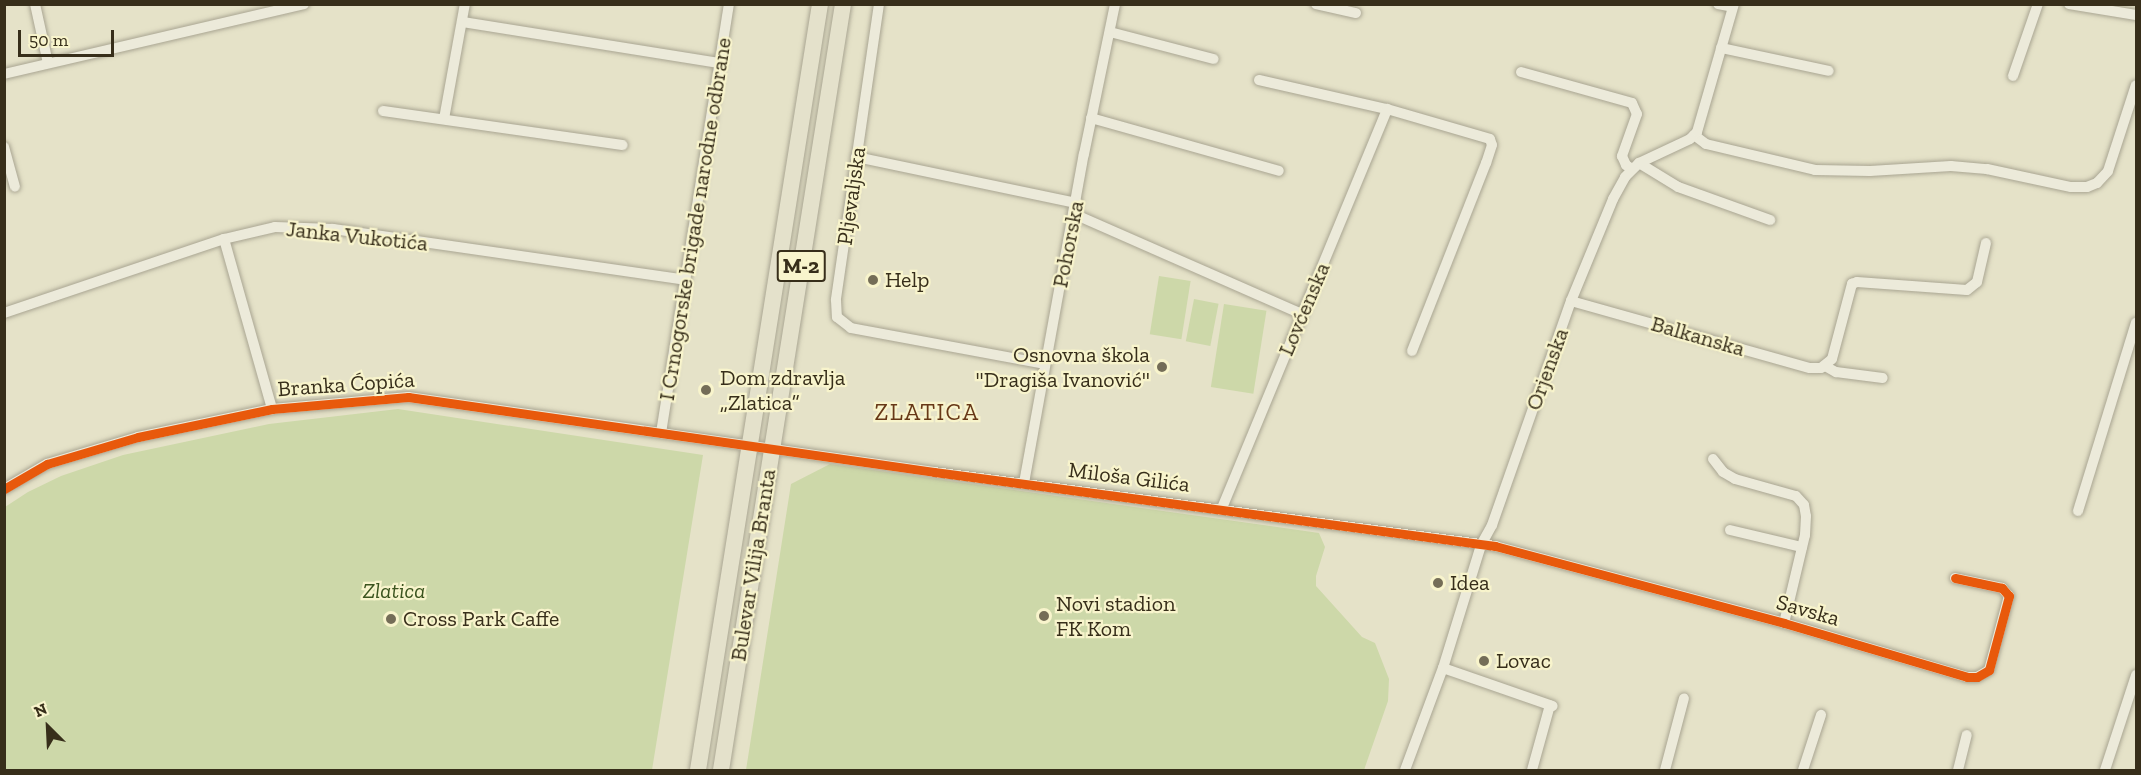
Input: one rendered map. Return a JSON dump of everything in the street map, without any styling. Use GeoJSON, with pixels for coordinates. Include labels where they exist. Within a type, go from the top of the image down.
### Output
{"type":"FeatureCollection","features":[{"type":"Feature","properties":{"kind":"main road","name":"Bulevar Vilija Branta"},"geometry":{"type":"LineString","coordinates":[[698,771],[820,4]]}},
{"type":"Feature","properties":{"kind":"main road","name":"Bulevar Vilija Branta"},"geometry":{"type":"LineString","coordinates":[[721,771],[843,4]]}},
{"type":"Feature","properties":{"kind":"street"},"geometry":{"type":"LineString","coordinates":[[35,4],[48,63]]}},
{"type":"Feature","properties":{"kind":"street"},"geometry":{"type":"LineString","coordinates":[[4,74],[304,4]]}},
{"type":"Feature","properties":{"kind":"street"},"geometry":{"type":"LineString","coordinates":[[444,119],[465,4]]}},
{"type":"Feature","properties":{"kind":"street","name":"I Crnogorske brigade narodne odbrane"},"geometry":{"type":"LineString","coordinates":[[661,433],[729,4]]}},
{"type":"Feature","properties":{"kind":"street","name":"Pljevaljska"},"geometry":{"type":"LineString","coordinates":[[879,4],[836,300],[837,317],[841,323],[851,328],[1045,364]]}},
{"type":"Feature","properties":{"kind":"street","name":"Pohorska"},"geometry":{"type":"LineString","coordinates":[[1023,483],[1115,4]]}},
{"type":"Feature","properties":{"kind":"street"},"geometry":{"type":"LineString","coordinates":[[1316,4],[1356,13]]}},
{"type":"Feature","properties":{"kind":"street"},"geometry":{"type":"LineString","coordinates":[[1635,166],[1694,135],[1700,126],[1734,6],[1718,4]]}},
{"type":"Feature","properties":{"kind":"street"},"geometry":{"type":"LineString","coordinates":[[2013,75],[2038,4]]}},
{"type":"Feature","properties":{"kind":"street"},"geometry":{"type":"LineString","coordinates":[[2069,4],[2136,15]]}},
{"type":"Feature","properties":{"kind":"street"},"geometry":{"type":"LineString","coordinates":[[463,22],[719,63]]}},
{"type":"Feature","properties":{"kind":"street"},"geometry":{"type":"LineString","coordinates":[[1110,32],[1214,58]]}},
{"type":"Feature","properties":{"kind":"street"},"geometry":{"type":"LineString","coordinates":[[1721,48],[1828,71]]}},
{"type":"Feature","properties":{"kind":"street"},"geometry":{"type":"LineString","coordinates":[[1521,72],[1632,104],[1637,114],[1622,156],[1626,165],[1635,166],[1678,187],[1770,220]]}},
{"type":"Feature","properties":{"kind":"street"},"geometry":{"type":"LineString","coordinates":[[1259,80],[1387,109],[1485,136],[1492,145],[1412,351]]}},
{"type":"Feature","properties":{"kind":"street"},"geometry":{"type":"LineString","coordinates":[[1694,135],[1706,144],[1815,170],[1881,170],[1951,166],[1987,169],[2071,187],[2087,187],[2097,183],[2108,171],[2136,85]]}},
{"type":"Feature","properties":{"kind":"street","name":"Lovćenska"},"geometry":{"type":"LineString","coordinates":[[1222,508],[1387,109]]}},
{"type":"Feature","properties":{"kind":"street"},"geometry":{"type":"LineString","coordinates":[[383,111],[622,145]]}},
{"type":"Feature","properties":{"kind":"street"},"geometry":{"type":"LineString","coordinates":[[1092,118],[1279,171]]}},
{"type":"Feature","properties":{"kind":"street"},"geometry":{"type":"LineString","coordinates":[[4,147],[15,187]]}},
{"type":"Feature","properties":{"kind":"street"},"geometry":{"type":"LineString","coordinates":[[856,157],[1077,202]]}},
{"type":"Feature","properties":{"kind":"street","name":"Orjenska"},"geometry":{"type":"LineString","coordinates":[[1405,771],[1443,668],[1482,545],[1492,525],[1572,301],[1613,199],[1635,166]]}},
{"type":"Feature","properties":{"kind":"street"},"geometry":{"type":"LineString","coordinates":[[1074,214],[1302,314]]}},
{"type":"Feature","properties":{"kind":"street","name":"Janka Vukotića"},"geometry":{"type":"LineString","coordinates":[[4,313],[224,238],[275,227],[333,229],[685,280]]}},
{"type":"Feature","properties":{"kind":"street"},"geometry":{"type":"LineString","coordinates":[[224,238],[272,409]]}},
{"type":"Feature","properties":{"kind":"street"},"geometry":{"type":"LineString","coordinates":[[1825,366],[1834,352],[1852,284],[1971,289],[1977,282],[1986,243]]}},
{"type":"Feature","properties":{"kind":"street","name":"Balkanska"},"geometry":{"type":"LineString","coordinates":[[1572,301],[1810,368],[1825,366],[1836,372],[1883,378]]}},
{"type":"Feature","properties":{"kind":"street"},"geometry":{"type":"LineString","coordinates":[[2078,511],[2136,323]]}},
{"type":"Feature","properties":{"kind":"street","name":"Branka Ćopića"},"geometry":{"type":"LineString","coordinates":[[4,489],[47,464],[138,436],[272,409],[408,397],[772,448]]}},
{"type":"Feature","properties":{"kind":"street","name":"Miloša Gilića"},"geometry":{"type":"LineString","coordinates":[[772,448],[1482,545]]}},
{"type":"Feature","properties":{"kind":"street","name":"Savska"},"geometry":{"type":"LineString","coordinates":[[1713,459],[1723,472],[1735,479],[1796,496],[1801,501],[1806,516],[1802,547],[1784,623]]}},
{"type":"Feature","properties":{"kind":"street"},"geometry":{"type":"LineString","coordinates":[[1730,530],[1802,547]]}},
{"type":"Feature","properties":{"kind":"street","name":"Savska"},"geometry":{"type":"LineString","coordinates":[[1482,545],[1496,546],[1784,623],[1967,677],[1977,677],[1989,670],[2009,596],[2002,588],[1955,578]]}},
{"type":"Feature","properties":{"kind":"street"},"geometry":{"type":"LineString","coordinates":[[1443,668],[1552,706],[1532,771]]}},
{"type":"Feature","properties":{"kind":"street"},"geometry":{"type":"LineString","coordinates":[[2105,771],[2136,675]]}},
{"type":"Feature","properties":{"kind":"street"},"geometry":{"type":"LineString","coordinates":[[1665,771],[1684,698]]}},
{"type":"Feature","properties":{"kind":"street"},"geometry":{"type":"LineString","coordinates":[[1803,771],[1821,715]]}},
{"type":"Feature","properties":{"kind":"street"},"geometry":{"type":"LineString","coordinates":[[1958,771],[1967,735]]}},
{"type":"Feature","properties":{"kind":"green space"},"geometry":{"type":"Polygon","coordinates":[[[1159,276],[1191,281],[1181,339],[1150,334],[1159,276]]]}},
{"type":"Feature","properties":{"kind":"green space"},"geometry":{"type":"Polygon","coordinates":[[[1194,299],[1219,304],[1210,346],[1186,341],[1194,299]]]}},
{"type":"Feature","properties":{"kind":"green space"},"geometry":{"type":"Polygon","coordinates":[[[1224,304],[1266,311],[1253,394],[1211,387],[1224,304]]]}},
{"type":"Feature","properties":{"kind":"green space","name":"Zlatica"},"geometry":{"type":"Polygon","coordinates":[[[398,409],[703,455],[652,770],[5,770],[5,507],[28,492],[61,476],[123,455],[269,424],[398,409]]]}},
{"type":"Feature","properties":{"kind":"green space"},"geometry":{"type":"Polygon","coordinates":[[[830,464],[1319,533],[1325,547],[1316,576],[1316,586],[1362,637],[1375,643],[1389,679],[1388,701],[1364,770],[746,770],[791,484],[830,464]]]}},
{"type":"Feature","properties":{"kind":"cycle path"},"geometry":{"type":"LineString","coordinates":[[4,489],[47,464],[138,437],[272,409],[408,397],[934,472],[1495,546],[1784,623],[1967,677],[1977,677],[1989,670],[2009,596],[2002,588],[1955,578]]}},
{"type":"Feature","properties":{"kind":"place","name":"Help"},"geometry":{"type":"Point","coordinates":[873,280]}},
{"type":"Feature","properties":{"kind":"place","name":"Osnovna škola \"Dragiša Ivanović\""},"geometry":{"type":"Point","coordinates":[1162,367]}},
{"type":"Feature","properties":{"kind":"place","name":"Dom zdravlja „Zlatica”"},"geometry":{"type":"Point","coordinates":[706,390]}},
{"type":"Feature","properties":{"kind":"place","name":"Idea"},"geometry":{"type":"Point","coordinates":[1438,583]}},
{"type":"Feature","properties":{"kind":"place","name":"Novi stadion FK Kom"},"geometry":{"type":"Point","coordinates":[1044,616]}},
{"type":"Feature","properties":{"kind":"place","name":"Cross Park Caffe"},"geometry":{"type":"Point","coordinates":[391,619]}},
{"type":"Feature","properties":{"kind":"place","name":"Lovac"},"geometry":{"type":"Point","coordinates":[1484,661]}},
{"type":"Feature","properties":{"kind":"district","name":"ZLATICA"},"geometry":{"type":"Point","coordinates":[927,412]}}]}
